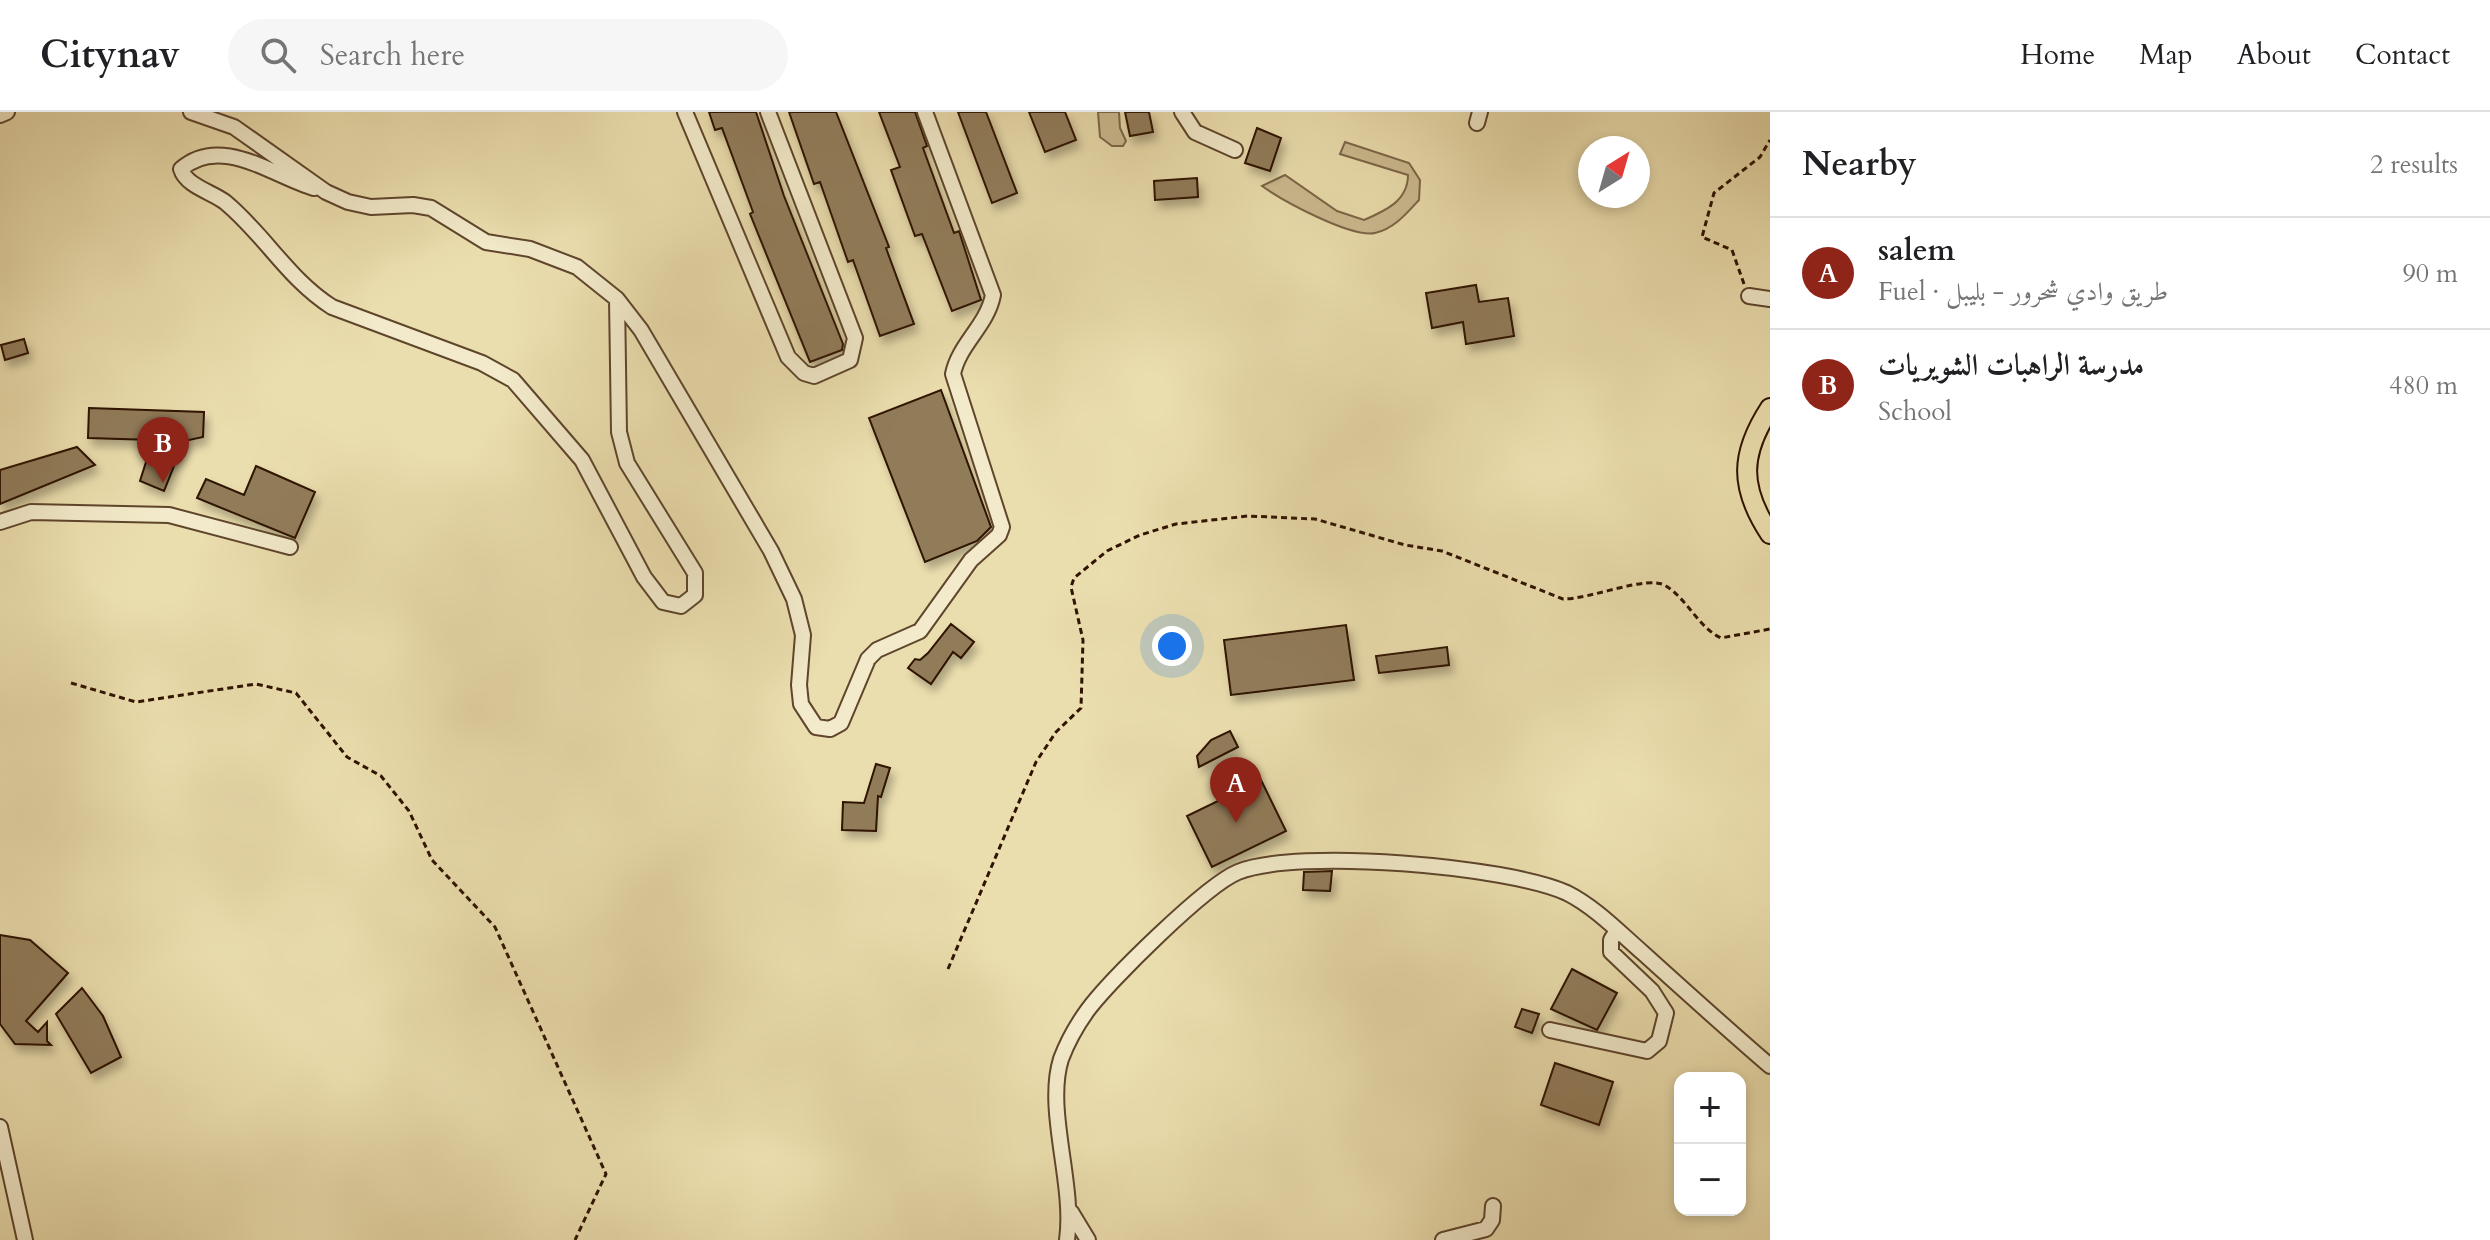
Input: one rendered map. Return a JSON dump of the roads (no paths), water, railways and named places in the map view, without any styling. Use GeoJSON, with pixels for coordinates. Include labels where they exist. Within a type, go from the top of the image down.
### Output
{"type":"FeatureCollection","features":[{"type":"Feature","properties":{"kind":"main road"},"geometry":{"type":"LineString","coordinates":[[1770,408],[1747,452],[1746,471],[1751,499],[1770,534]]}},
{"type":"Feature","properties":{"kind":"street"},"geometry":{"type":"LineString","coordinates":[[0,115],[7,112]]}},
{"type":"Feature","properties":{"kind":"street"},"geometry":{"type":"LineString","coordinates":[[191,112],[247,135],[326,192]]}},
{"type":"Feature","properties":{"kind":"street"},"geometry":{"type":"LineString","coordinates":[[685,112],[788,357],[804,373],[814,376],[850,360],[855,338],[768,112]]}},
{"type":"Feature","properties":{"kind":"street"},"geometry":{"type":"LineString","coordinates":[[617,299],[619,432],[627,463],[695,573],[695,595],[681,606],[663,602],[644,577],[582,460],[513,380],[482,363],[323,302],[289,274],[232,209],[191,183],[181,169],[200,158],[236,156],[348,202],[371,207],[413,205],[431,208],[486,242],[530,249],[577,267],[617,299],[641,330],[771,551],[794,599],[803,635],[799,685],[801,704],[807,718],[816,727],[830,729],[841,723],[868,659],[877,650],[920,631],[971,560],[999,535],[1002,527],[953,374],[956,361],[984,322],[993,295],[925,112]]}},
{"type":"Feature","properties":{"kind":"street"},"geometry":{"type":"LineString","coordinates":[[1182,112],[1195,132],[1235,150]]}},
{"type":"Feature","properties":{"kind":"street"},"geometry":{"type":"LineString","coordinates":[[1749,296],[1770,299]]}},
{"type":"Feature","properties":{"kind":"street"},"geometry":{"type":"LineString","coordinates":[[0,522],[31,512],[169,515],[290,547]]}},
{"type":"Feature","properties":{"kind":"street"},"geometry":{"type":"LineString","coordinates":[[1067,1240],[1071,1212],[1058,1096],[1064,1052],[1085,1013],[1107,987],[1234,873],[1265,863],[1313,859],[1507,875],[1570,895],[1617,930],[1770,1066]]}},
{"type":"Feature","properties":{"kind":"street"},"geometry":{"type":"LineString","coordinates":[[1550,1030],[1635,1050],[1647,1051],[1659,1041],[1666,1013],[1652,991],[1611,952],[1617,930]]}},
{"type":"Feature","properties":{"kind":"street"},"geometry":{"type":"LineString","coordinates":[[0,1127],[25,1240]]}},
{"type":"Feature","properties":{"kind":"street"},"geometry":{"type":"LineString","coordinates":[[1443,1240],[1486,1229],[1492,1220],[1493,1206]]}},
{"type":"Feature","properties":{"kind":"street"},"geometry":{"type":"LineString","coordinates":[[1071,1212],[1088,1240]]}},
{"type":"Feature","properties":{"kind":"place","name":"مدرسة الراهبات الشويريات"},"geometry":{"type":"Point","coordinates":[163,483]}},
{"type":"Feature","properties":{"kind":"place","name":"salem"},"geometry":{"type":"Point","coordinates":[1236,823]}}]}
